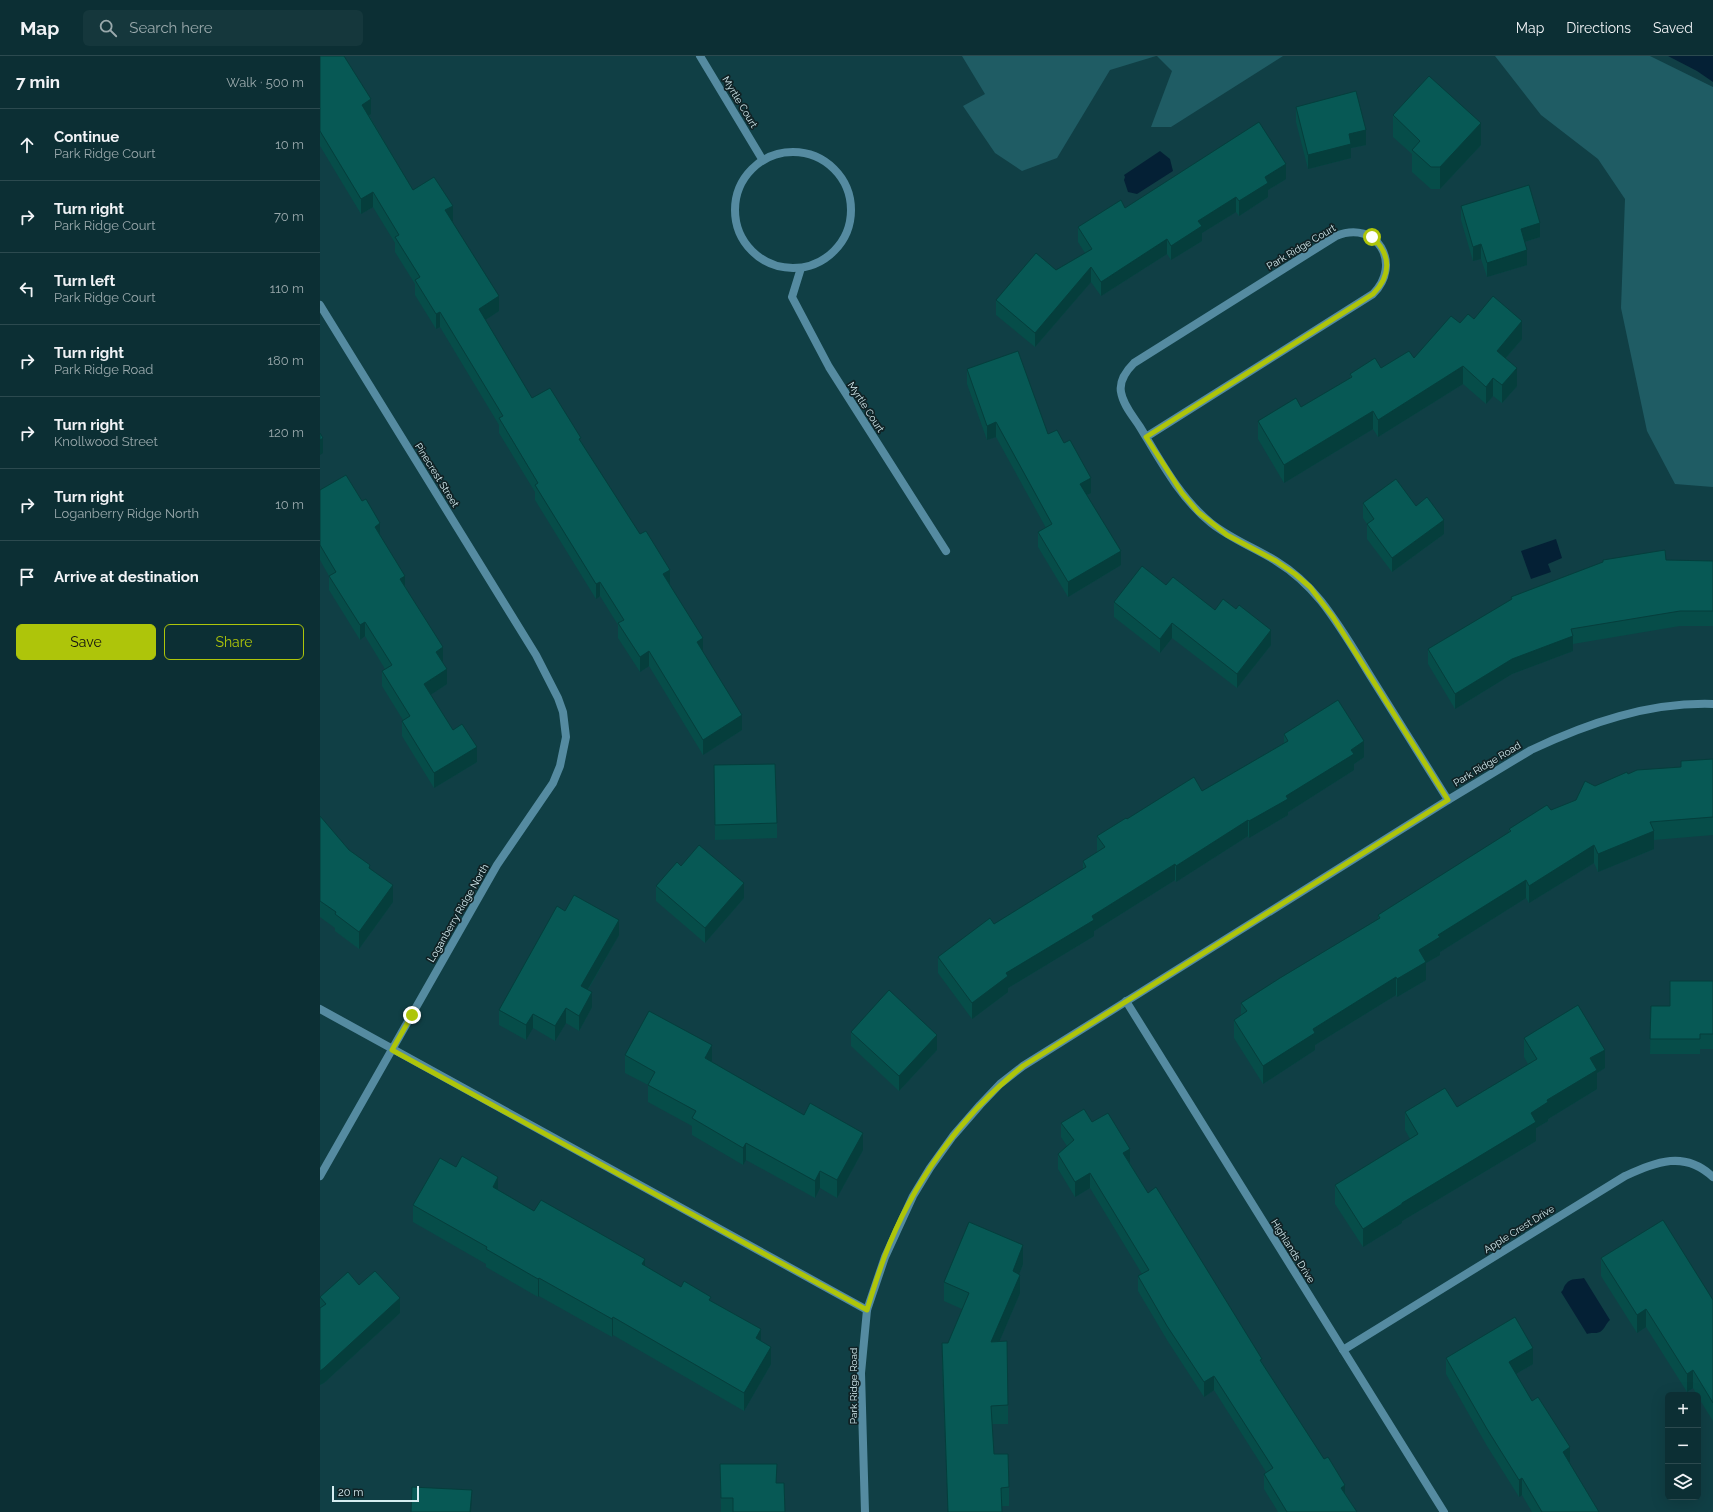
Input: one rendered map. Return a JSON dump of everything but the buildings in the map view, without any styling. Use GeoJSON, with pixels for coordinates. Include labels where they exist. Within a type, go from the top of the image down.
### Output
{"type":"FeatureCollection","features":[{"type":"Feature","properties":{"kind":"street","name":"Myrtle Court"},"geometry":{"type":"LineString","coordinates":[[700,56],[762,159]]}},
{"type":"Feature","properties":{"kind":"street"},"geometry":{"type":"LineString","coordinates":[[784,151],[807,153],[828,162],[843,179],[850,201],[850,224],[840,244],[822,260],[801,268],[778,266],[757,257],[742,240],[734,218],[736,195],[745,175],[762,159],[784,151]]}},
{"type":"Feature","properties":{"kind":"street","name":"Park Ridge Court"},"geometry":{"type":"LineString","coordinates":[[1146,437],[1373,294],[1381,286],[1387,267],[1384,253],[1377,241],[1367,234],[1359,232],[1343,233],[1336,236],[1134,363],[1126,371],[1122,380],[1120,391],[1123,399],[1146,437],[1182,493],[1198,512],[1227,535],[1288,569],[1314,592],[1336,622],[1448,800]]}},
{"type":"Feature","properties":{"kind":"street","name":"Myrtle Court"},"geometry":{"type":"LineString","coordinates":[[801,268],[792,297],[829,367],[946,551]]}},
{"type":"Feature","properties":{"kind":"street","name":"Pinecrest Street"},"geometry":{"type":"LineString","coordinates":[[320,305],[536,655]]}},
{"type":"Feature","properties":{"kind":"street","name":"Loganberry Ridge North"},"geometry":{"type":"LineString","coordinates":[[320,1176],[497,866],[553,783],[560,766],[566,737],[563,712],[558,698],[536,655]]}},
{"type":"Feature","properties":{"kind":"street","name":"Park Ridge Road"},"geometry":{"type":"LineString","coordinates":[[865,1512],[861,1373],[867,1310],[884,1257],[913,1196],[930,1168],[953,1136],[995,1089],[1023,1066],[1448,800],[1531,750],[1567,733],[1602,720],[1635,711],[1667,706],[1713,704]]}},
{"type":"Feature","properties":{"kind":"street","name":"Highlands Drive"},"geometry":{"type":"LineString","coordinates":[[1126,1001],[1444,1512]]}},
{"type":"Feature","properties":{"kind":"street"},"geometry":{"type":"LineString","coordinates":[[320,1009],[392,1050],[867,1310]]}},
{"type":"Feature","properties":{"kind":"street","name":"Apple Crest Drive"},"geometry":{"type":"LineString","coordinates":[[1343,1350],[1630,1174],[1655,1163],[1671,1160],[1683,1160],[1694,1164],[1713,1177]]}},
{"type":"Feature","properties":{"kind":"shaded area"},"geometry":{"type":"Polygon","coordinates":[[[962,56],[1156,56],[1110,70],[1057,158],[1022,171],[995,153],[963,106],[985,94],[962,56]]]}},
{"type":"Feature","properties":{"kind":"shaded area"},"geometry":{"type":"Polygon","coordinates":[[[1157,56],[1283,56],[1171,127],[1151,127],[1172,71],[1157,56]]]}},
{"type":"Feature","properties":{"kind":"shaded area"},"geometry":{"type":"Polygon","coordinates":[[[1495,56],[1650,56],[1713,87],[1713,487],[1675,484],[1647,431],[1621,308],[1625,199],[1598,159],[1541,115],[1495,56]]]}},
{"type":"Feature","properties":{"kind":"shaded area"},"geometry":{"type":"Polygon","coordinates":[[[1668,56],[1713,56],[1713,82],[1697,71],[1668,56]]]}},
{"type":"Feature","properties":{"kind":"shaded area"},"geometry":{"type":"Polygon","coordinates":[[[1160,151],[1170,159],[1173,171],[1137,194],[1128,192],[1124,175],[1160,151]]]}},
{"type":"Feature","properties":{"kind":"shaded area"},"geometry":{"type":"Polygon","coordinates":[[[1556,539],[1562,558],[1548,564],[1551,572],[1531,579],[1521,551],[1556,539]]]}},
{"type":"Feature","properties":{"kind":"shaded area"},"geometry":{"type":"Polygon","coordinates":[[[1584,1278],[1610,1320],[1598,1333],[1587,1334],[1561,1292],[1570,1280],[1584,1278]]]}},
{"type":"Feature","properties":{"kind":"route"},"geometry":{"type":"LineString","coordinates":[[412,1015],[392,1050],[867,1310],[884,1257],[913,1196],[930,1168],[953,1136],[1000,1084],[1023,1066],[1448,800],[1333,617],[1310,587],[1295,574],[1276,561],[1227,535],[1198,512],[1182,493],[1146,437],[1373,294],[1381,286],[1385,277],[1387,260],[1381,247],[1372,237]]}}]}
